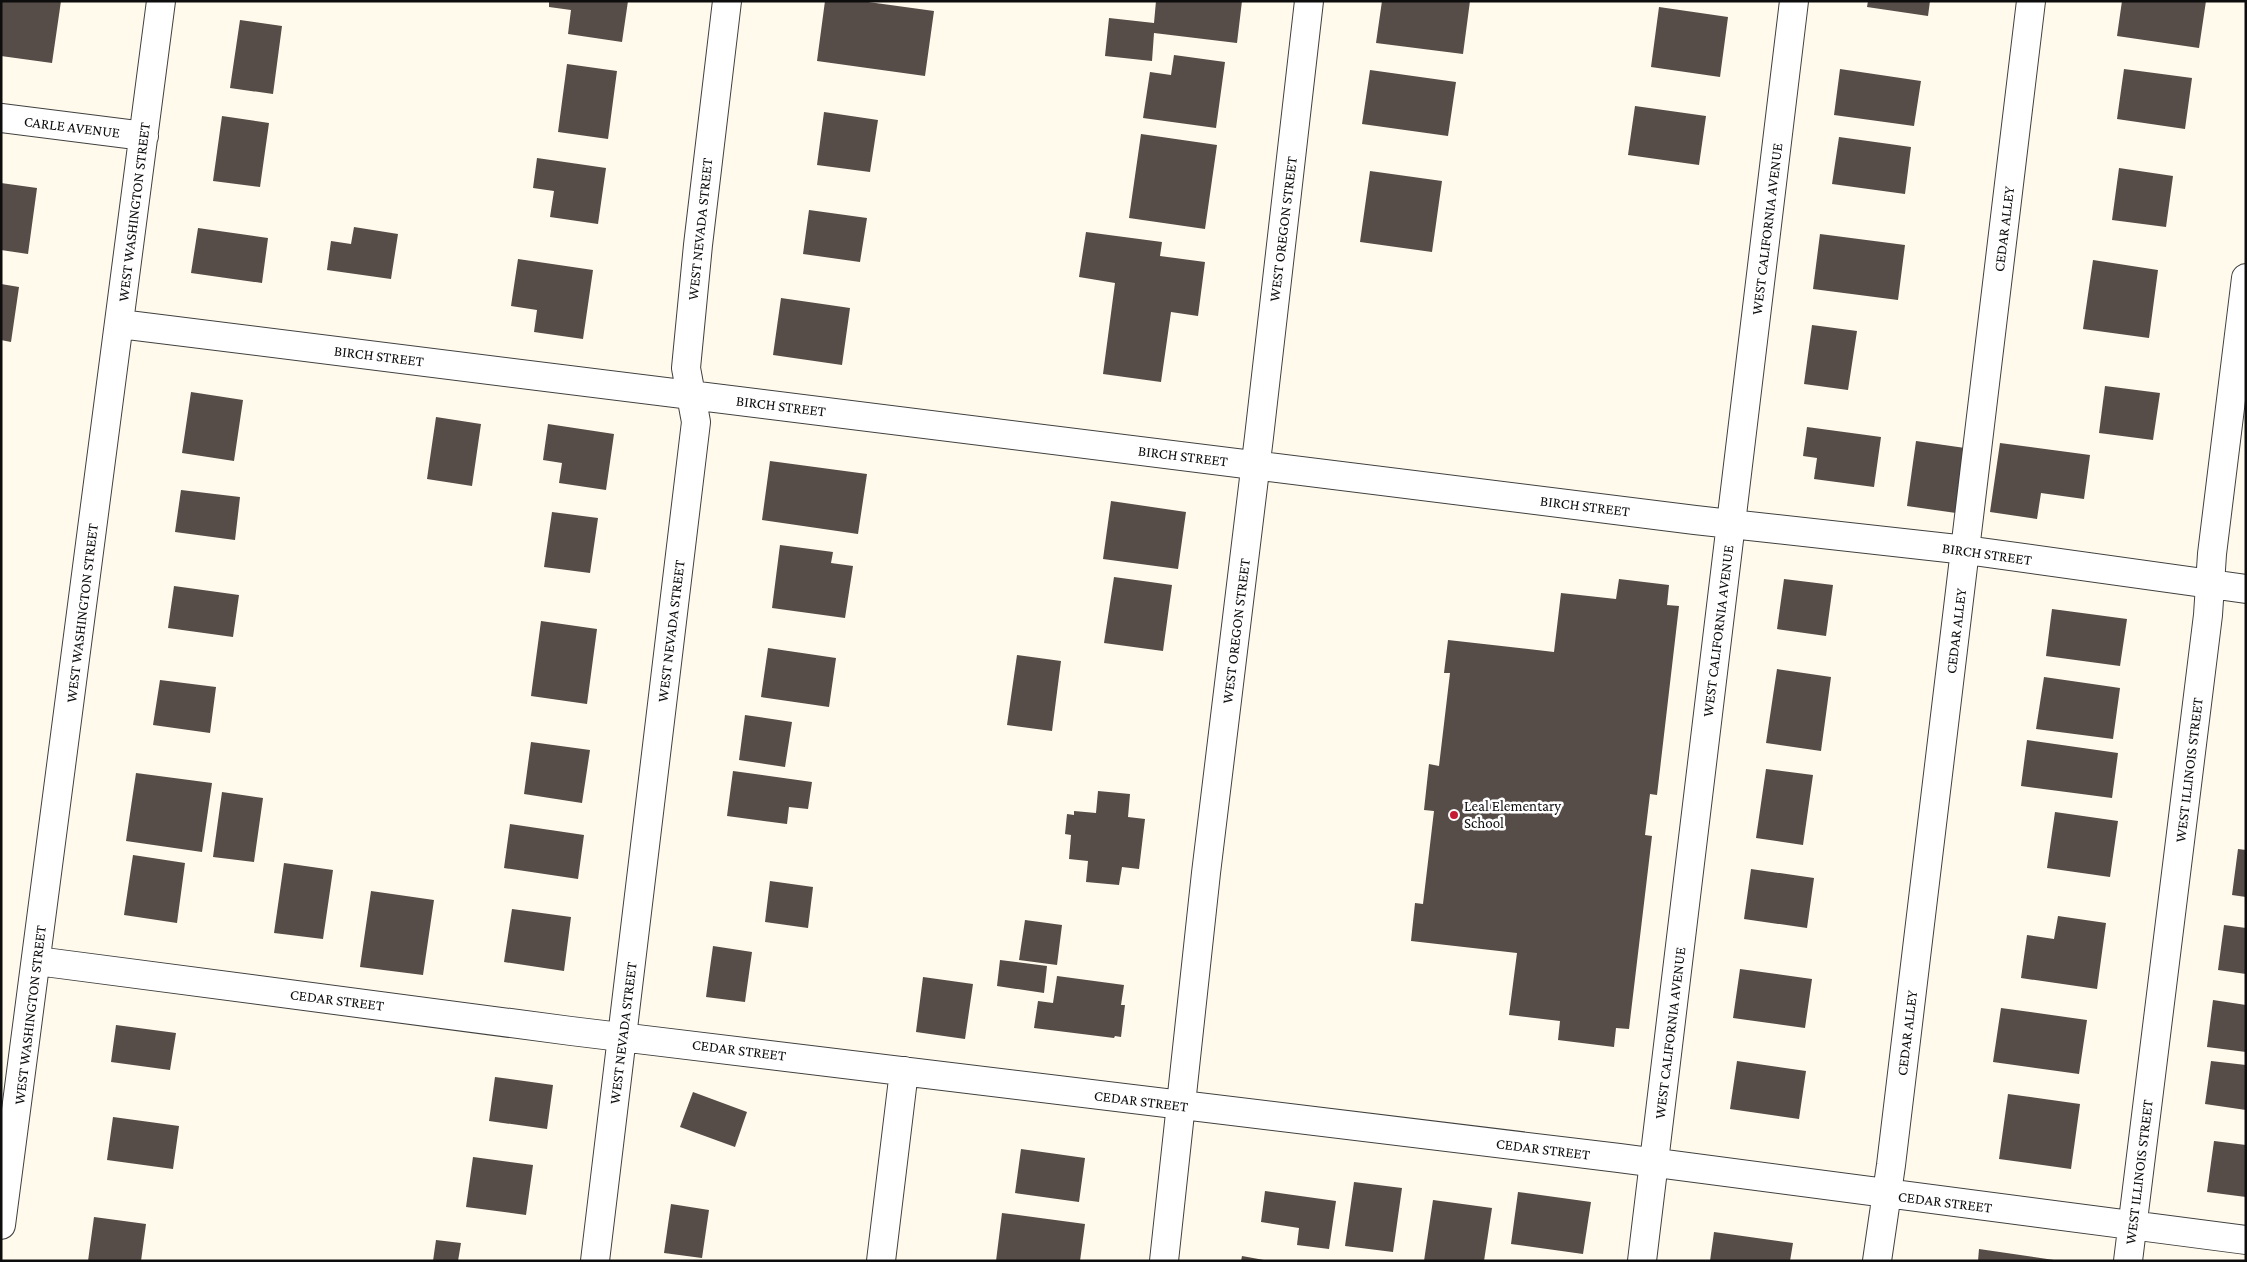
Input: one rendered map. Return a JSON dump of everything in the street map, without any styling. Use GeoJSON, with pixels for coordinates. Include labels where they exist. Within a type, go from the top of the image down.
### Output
{"type":"FeatureCollection","features":[{"type":"Feature","properties":{"kind":"street","name":"WEST WASHINGTON STREET"},"geometry":{"type":"LineString","coordinates":[[1,1225],[161,1]]}},
{"type":"Feature","properties":{"kind":"street","name":"WEST NEVADA STREET"},"geometry":{"type":"LineString","coordinates":[[595,1261],[696,422],[686,368],[698,245],[727,1]]}},
{"type":"Feature","properties":{"kind":"street","name":"WEST OREGON STREET"},"geometry":{"type":"LineString","coordinates":[[1164,1261],[1206,873],[1256,465],[1309,1]]}},
{"type":"Feature","properties":{"kind":"street","name":"WEST CALIFORNIA AVENUE"},"geometry":{"type":"LineString","coordinates":[[1642,1261],[1794,1]]}},
{"type":"Feature","properties":{"kind":"street","name":"CEDAR ALLEY"},"geometry":{"type":"LineString","coordinates":[[1877,1261],[1966,550],[2031,1]]}},
{"type":"Feature","properties":{"kind":"street","name":"CARLE AVENUE"},"geometry":{"type":"LineString","coordinates":[[1,118],[144,136]]}},
{"type":"Feature","properties":{"kind":"street","name":"WEST ILLINOIS STREET"},"geometry":{"type":"LineString","coordinates":[[2128,1261],[2208,615],[2246,278]]}},
{"type":"Feature","properties":{"kind":"street","name":"BIRCH STREET"},"geometry":{"type":"LineString","coordinates":[[120,324],[1730,525],[1966,550],[2246,589]]}},
{"type":"Feature","properties":{"kind":"street","name":"CEDAR STREET"},"geometry":{"type":"LineString","coordinates":[[36,962],[1655,1164],[2246,1240]]}},
{"type":"Feature","properties":{"kind":"street"},"geometry":{"type":"LineString","coordinates":[[881,1261],[904,1071]]}},
{"type":"Feature","properties":{"kind":"building"},"geometry":{"type":"Polygon","coordinates":[[[1,1],[61,1],[52,63],[1,56],[1,1]]]}},
{"type":"Feature","properties":{"kind":"building"},"geometry":{"type":"Polygon","coordinates":[[[549,1],[628,1],[622,42],[568,34],[571,10],[549,7],[549,1]]]}},
{"type":"Feature","properties":{"kind":"building"},"geometry":{"type":"Polygon","coordinates":[[[825,1],[861,1],[934,11],[925,76],[817,61],[825,1]]]}},
{"type":"Feature","properties":{"kind":"building"},"geometry":{"type":"Polygon","coordinates":[[[1156,1],[1242,1],[1237,43],[1154,33],[1152,61],[1105,56],[1109,18],[1154,23],[1156,1]]]}},
{"type":"Feature","properties":{"kind":"building"},"geometry":{"type":"Polygon","coordinates":[[[1382,1],[1470,1],[1463,54],[1376,43],[1382,1]]]}},
{"type":"Feature","properties":{"kind":"building"},"geometry":{"type":"Polygon","coordinates":[[[1868,1],[1930,1],[1928,16],[1867,7],[1868,1]]]}},
{"type":"Feature","properties":{"kind":"building"},"geometry":{"type":"Polygon","coordinates":[[[2122,1],[2206,1],[2199,48],[2117,36],[2122,1]]]}},
{"type":"Feature","properties":{"kind":"building"},"geometry":{"type":"Polygon","coordinates":[[[1659,7],[1728,17],[1720,77],[1651,67],[1659,7]]]}},
{"type":"Feature","properties":{"kind":"building"},"geometry":{"type":"Polygon","coordinates":[[[240,20],[282,26],[273,94],[230,88],[240,20]]]}},
{"type":"Feature","properties":{"kind":"building"},"geometry":{"type":"Polygon","coordinates":[[[1174,55],[1225,62],[1216,128],[1143,118],[1150,72],[1171,75],[1174,55]]]}},
{"type":"Feature","properties":{"kind":"building"},"geometry":{"type":"Polygon","coordinates":[[[567,64],[617,71],[608,139],[558,132],[567,64]]]}},
{"type":"Feature","properties":{"kind":"building"},"geometry":{"type":"Polygon","coordinates":[[[1840,69],[1921,81],[1914,126],[1834,115],[1840,69]]]}},
{"type":"Feature","properties":{"kind":"building"},"geometry":{"type":"Polygon","coordinates":[[[2124,69],[2192,78],[2185,129],[2117,119],[2124,69]]]}},
{"type":"Feature","properties":{"kind":"building"},"geometry":{"type":"Polygon","coordinates":[[[1370,70],[1456,82],[1448,136],[1362,124],[1370,70]]]}},
{"type":"Feature","properties":{"kind":"building"},"geometry":{"type":"Polygon","coordinates":[[[1635,106],[1706,116],[1699,165],[1628,155],[1635,106]]]}},
{"type":"Feature","properties":{"kind":"building"},"geometry":{"type":"Polygon","coordinates":[[[824,112],[878,120],[870,172],[817,165],[824,112]]]}},
{"type":"Feature","properties":{"kind":"building"},"geometry":{"type":"Polygon","coordinates":[[[222,116],[269,123],[260,187],[213,181],[222,116]]]}},
{"type":"Feature","properties":{"kind":"building"},"geometry":{"type":"Polygon","coordinates":[[[1141,134],[1217,145],[1205,229],[1129,218],[1141,134]]]}},
{"type":"Feature","properties":{"kind":"building"},"geometry":{"type":"Polygon","coordinates":[[[1839,137],[1911,147],[1905,194],[1832,184],[1839,137]]]}},
{"type":"Feature","properties":{"kind":"building"},"geometry":{"type":"Polygon","coordinates":[[[537,158],[606,168],[598,224],[550,217],[554,191],[533,188],[537,158]]]}},
{"type":"Feature","properties":{"kind":"building"},"geometry":{"type":"Polygon","coordinates":[[[2119,168],[2173,176],[2166,227],[2112,220],[2119,168]]]}},
{"type":"Feature","properties":{"kind":"building"},"geometry":{"type":"Polygon","coordinates":[[[1370,171],[1442,181],[1432,252],[1360,242],[1370,171]]]}},
{"type":"Feature","properties":{"kind":"building"},"geometry":{"type":"Polygon","coordinates":[[[1,183],[37,188],[28,254],[1,250],[1,183]]]}},
{"type":"Feature","properties":{"kind":"building"},"geometry":{"type":"Polygon","coordinates":[[[809,210],[867,218],[860,262],[803,254],[809,210]]]}},
{"type":"Feature","properties":{"kind":"building"},"geometry":{"type":"Polygon","coordinates":[[[354,227],[398,234],[391,279],[327,270],[331,241],[351,244],[354,227]]]}},
{"type":"Feature","properties":{"kind":"building"},"geometry":{"type":"Polygon","coordinates":[[[198,228],[268,238],[262,283],[191,273],[198,228]]]}},
{"type":"Feature","properties":{"kind":"building"},"geometry":{"type":"Polygon","coordinates":[[[1086,232],[1162,242],[1160,256],[1205,262],[1198,316],[1171,312],[1161,382],[1103,374],[1115,283],[1079,277],[1086,232]]]}},
{"type":"Feature","properties":{"kind":"building"},"geometry":{"type":"Polygon","coordinates":[[[1820,234],[1905,245],[1898,300],[1813,289],[1820,234]]]}},
{"type":"Feature","properties":{"kind":"building"},"geometry":{"type":"Polygon","coordinates":[[[518,259],[593,270],[583,339],[534,332],[537,310],[511,306],[518,259]]]}},
{"type":"Feature","properties":{"kind":"building"},"geometry":{"type":"Polygon","coordinates":[[[2093,260],[2158,270],[2149,338],[2083,329],[2093,260]]]}},
{"type":"Feature","properties":{"kind":"building"},"geometry":{"type":"Polygon","coordinates":[[[1,284],[19,287],[11,342],[1,340],[1,284]]]}},
{"type":"Feature","properties":{"kind":"building"},"geometry":{"type":"Polygon","coordinates":[[[781,298],[850,308],[842,365],[773,355],[781,298]]]}},
{"type":"Feature","properties":{"kind":"building"},"geometry":{"type":"Polygon","coordinates":[[[1812,325],[1857,331],[1848,390],[1804,384],[1812,325]]]}},
{"type":"Feature","properties":{"kind":"building"},"geometry":{"type":"Polygon","coordinates":[[[2105,386],[2160,393],[2153,440],[2099,433],[2105,386]]]}},
{"type":"Feature","properties":{"kind":"building"},"geometry":{"type":"Polygon","coordinates":[[[191,392],[243,400],[234,461],[182,453],[191,392]]]}},
{"type":"Feature","properties":{"kind":"building"},"geometry":{"type":"Polygon","coordinates":[[[436,417],[481,424],[472,486],[427,479],[436,417]]]}},
{"type":"Feature","properties":{"kind":"building"},"geometry":{"type":"Polygon","coordinates":[[[548,424],[614,434],[606,490],[559,483],[562,463],[543,460],[548,424]]]}},
{"type":"Feature","properties":{"kind":"building"},"geometry":{"type":"Polygon","coordinates":[[[1807,427],[1881,437],[1874,487],[1814,479],[1817,458],[1803,456],[1807,427]]]}},
{"type":"Feature","properties":{"kind":"building"},"geometry":{"type":"Polygon","coordinates":[[[1916,441],[1965,448],[1956,513],[1907,506],[1916,441]]]}},
{"type":"Feature","properties":{"kind":"building"},"geometry":{"type":"Polygon","coordinates":[[[2000,443],[2090,455],[2084,499],[2041,493],[2037,519],[1990,512],[2000,443]]]}},
{"type":"Feature","properties":{"kind":"building"},"geometry":{"type":"Polygon","coordinates":[[[770,461],[867,474],[858,534],[762,520],[770,461]]]}},
{"type":"Feature","properties":{"kind":"building"},"geometry":{"type":"Polygon","coordinates":[[[181,490],[240,497],[235,540],[175,532],[181,490]]]}},
{"type":"Feature","properties":{"kind":"building"},"geometry":{"type":"Polygon","coordinates":[[[1111,501],[1186,512],[1178,569],[1103,559],[1111,501]]]}},
{"type":"Feature","properties":{"kind":"building"},"geometry":{"type":"Polygon","coordinates":[[[552,512],[598,518],[590,573],[544,567],[552,512]]]}},
{"type":"Feature","properties":{"kind":"building"},"geometry":{"type":"Polygon","coordinates":[[[780,545],[833,552],[831,563],[853,566],[845,618],[772,608],[780,545]]]}},
{"type":"Feature","properties":{"kind":"building"},"geometry":{"type":"Polygon","coordinates":[[[1114,577],[1172,585],[1163,651],[1104,643],[1114,577]]]}},
{"type":"Feature","properties":{"kind":"building"},"geometry":{"type":"Polygon","coordinates":[[[1619,579],[1669,585],[1667,605],[1679,606],[1657,795],[1650,794],[1645,835],[1652,836],[1629,1029],[1616,1028],[1614,1047],[1558,1040],[1560,1021],[1509,1015],[1517,953],[1411,941],[1415,903],[1423,904],[1434,811],[1424,810],[1429,764],[1439,766],[1450,673],[1444,673],[1448,640],[1554,652],[1561,593],[1616,599],[1619,579]]]}},
{"type":"Feature","properties":{"kind":"building"},"geometry":{"type":"Polygon","coordinates":[[[1784,579],[1833,585],[1826,636],[1777,629],[1784,579]]]}},
{"type":"Feature","properties":{"kind":"building"},"geometry":{"type":"Polygon","coordinates":[[[174,586],[239,595],[233,637],[168,628],[174,586]]]}},
{"type":"Feature","properties":{"kind":"building"},"geometry":{"type":"Polygon","coordinates":[[[2052,609],[2127,619],[2120,666],[2046,656],[2052,609]]]}},
{"type":"Feature","properties":{"kind":"building"},"geometry":{"type":"Polygon","coordinates":[[[541,621],[597,629],[587,704],[531,696],[541,621]]]}},
{"type":"Feature","properties":{"kind":"building"},"geometry":{"type":"Polygon","coordinates":[[[768,648],[836,658],[829,707],[761,697],[768,648]]]}},
{"type":"Feature","properties":{"kind":"building"},"geometry":{"type":"Polygon","coordinates":[[[1017,655],[1061,661],[1052,731],[1007,725],[1017,655]]]}},
{"type":"Feature","properties":{"kind":"building"},"geometry":{"type":"Polygon","coordinates":[[[1777,669],[1831,677],[1821,751],[1766,743],[1777,669]]]}},
{"type":"Feature","properties":{"kind":"building"},"geometry":{"type":"Polygon","coordinates":[[[2044,677],[2120,688],[2113,739],[2036,729],[2044,677]]]}},
{"type":"Feature","properties":{"kind":"building"},"geometry":{"type":"Polygon","coordinates":[[[160,680],[216,687],[210,733],[153,725],[160,680]]]}},
{"type":"Feature","properties":{"kind":"building"},"geometry":{"type":"Polygon","coordinates":[[[745,715],[792,722],[785,767],[739,760],[745,715]]]}},
{"type":"Feature","properties":{"kind":"building"},"geometry":{"type":"Polygon","coordinates":[[[2027,740],[2118,753],[2112,798],[2021,786],[2027,740]]]}},
{"type":"Feature","properties":{"kind":"building"},"geometry":{"type":"Polygon","coordinates":[[[531,742],[590,750],[582,803],[524,794],[531,742]]]}},
{"type":"Feature","properties":{"kind":"building"},"geometry":{"type":"Polygon","coordinates":[[[1766,769],[1813,775],[1803,845],[1756,838],[1766,769]]]}},
{"type":"Feature","properties":{"kind":"building"},"geometry":{"type":"Polygon","coordinates":[[[733,771],[812,782],[808,809],[789,807],[787,824],[727,816],[733,771]]]}},
{"type":"Feature","properties":{"kind":"building"},"geometry":{"type":"Polygon","coordinates":[[[136,773],[212,783],[202,852],[126,841],[136,773]]]}},
{"type":"Feature","properties":{"kind":"building"},"geometry":{"type":"Polygon","coordinates":[[[1098,791],[1130,794],[1128,817],[1145,819],[1139,869],[1122,867],[1119,885],[1086,882],[1088,861],[1069,859],[1071,835],[1065,834],[1067,814],[1074,815],[1074,811],[1096,813],[1098,791]]]}},
{"type":"Feature","properties":{"kind":"building"},"geometry":{"type":"Polygon","coordinates":[[[222,792],[263,798],[254,862],[213,857],[222,792]]]}},
{"type":"Feature","properties":{"kind":"building"},"geometry":{"type":"Polygon","coordinates":[[[2055,812],[2118,821],[2110,877],[2047,868],[2055,812]]]}},
{"type":"Feature","properties":{"kind":"building"},"geometry":{"type":"Polygon","coordinates":[[[510,824],[584,835],[578,879],[504,868],[510,824]]]}},
{"type":"Feature","properties":{"kind":"building"},"geometry":{"type":"Polygon","coordinates":[[[2238,849],[2246,850],[2246,897],[2232,895],[2238,849]]]}},
{"type":"Feature","properties":{"kind":"building"},"geometry":{"type":"Polygon","coordinates":[[[133,855],[185,863],[177,923],[124,915],[133,855]]]}},
{"type":"Feature","properties":{"kind":"building"},"geometry":{"type":"Polygon","coordinates":[[[284,863],[333,870],[323,939],[274,933],[284,863]]]}},
{"type":"Feature","properties":{"kind":"building"},"geometry":{"type":"Polygon","coordinates":[[[1751,869],[1814,878],[1807,928],[1744,919],[1751,869]]]}},
{"type":"Feature","properties":{"kind":"building"},"geometry":{"type":"Polygon","coordinates":[[[770,881],[813,887],[808,928],[765,922],[770,881]]]}},
{"type":"Feature","properties":{"kind":"building"},"geometry":{"type":"Polygon","coordinates":[[[371,891],[434,900],[423,975],[360,967],[371,891]]]}},
{"type":"Feature","properties":{"kind":"building"},"geometry":{"type":"Polygon","coordinates":[[[512,909],[571,917],[564,971],[504,962],[512,909]]]}},
{"type":"Feature","properties":{"kind":"building"},"geometry":{"type":"Polygon","coordinates":[[[2058,916],[2106,923],[2097,989],[2021,978],[2027,935],[2054,939],[2058,916]]]}},
{"type":"Feature","properties":{"kind":"building"},"geometry":{"type":"Polygon","coordinates":[[[1025,920],[1062,925],[1057,965],[1019,960],[1025,920]]]}},
{"type":"Feature","properties":{"kind":"building"},"geometry":{"type":"Polygon","coordinates":[[[2224,925],[2246,928],[2246,974],[2218,970],[2224,925]]]}},
{"type":"Feature","properties":{"kind":"building"},"geometry":{"type":"Polygon","coordinates":[[[713,946],[752,952],[745,1002],[706,997],[713,946]]]}},
{"type":"Feature","properties":{"kind":"building"},"geometry":{"type":"Polygon","coordinates":[[[1000,960],[1047,966],[1044,993],[997,986],[1000,960]]]}},
{"type":"Feature","properties":{"kind":"building"},"geometry":{"type":"Polygon","coordinates":[[[1740,969],[1812,979],[1805,1028],[1733,1018],[1740,969]]]}},
{"type":"Feature","properties":{"kind":"building"},"geometry":{"type":"Polygon","coordinates":[[[1057,976],[1124,985],[1121,1005],[1125,1005],[1121,1037],[1115,1036],[1114,1038],[1034,1028],[1038,1001],[1053,1003],[1057,976]]]}},
{"type":"Feature","properties":{"kind":"building"},"geometry":{"type":"Polygon","coordinates":[[[923,977],[973,984],[965,1039],[916,1032],[923,977]]]}},
{"type":"Feature","properties":{"kind":"building"},"geometry":{"type":"Polygon","coordinates":[[[2213,1000],[2246,1005],[2246,1052],[2207,1047],[2213,1000]]]}},
{"type":"Feature","properties":{"kind":"building"},"geometry":{"type":"Polygon","coordinates":[[[2001,1008],[2087,1020],[2079,1074],[1993,1062],[2001,1008]]]}},
{"type":"Feature","properties":{"kind":"building"},"geometry":{"type":"Polygon","coordinates":[[[116,1025],[176,1033],[170,1070],[111,1062],[116,1025]]]}},
{"type":"Feature","properties":{"kind":"building"},"geometry":{"type":"Polygon","coordinates":[[[1737,1061],[1806,1071],[1799,1119],[1730,1109],[1737,1061]]]}},
{"type":"Feature","properties":{"kind":"building"},"geometry":{"type":"Polygon","coordinates":[[[2211,1061],[2246,1065],[2246,1110],[2205,1104],[2211,1061]]]}},
{"type":"Feature","properties":{"kind":"building"},"geometry":{"type":"Polygon","coordinates":[[[495,1077],[553,1085],[547,1129],[489,1121],[495,1077]]]}},
{"type":"Feature","properties":{"kind":"building"},"geometry":{"type":"Polygon","coordinates":[[[693,1092],[747,1112],[735,1147],[680,1127],[693,1092]]]}},
{"type":"Feature","properties":{"kind":"building"},"geometry":{"type":"Polygon","coordinates":[[[2008,1094],[2080,1104],[2071,1169],[1999,1159],[2008,1094]]]}},
{"type":"Feature","properties":{"kind":"building"},"geometry":{"type":"Polygon","coordinates":[[[113,1117],[179,1126],[173,1169],[107,1160],[113,1117]]]}},
{"type":"Feature","properties":{"kind":"building"},"geometry":{"type":"Polygon","coordinates":[[[2214,1141],[2246,1145],[2246,1197],[2207,1192],[2214,1141]]]}},
{"type":"Feature","properties":{"kind":"building"},"geometry":{"type":"Polygon","coordinates":[[[1021,1149],[1085,1158],[1079,1202],[1015,1193],[1021,1149]]]}},
{"type":"Feature","properties":{"kind":"building"},"geometry":{"type":"Polygon","coordinates":[[[473,1157],[533,1165],[526,1215],[466,1207],[473,1157]]]}},
{"type":"Feature","properties":{"kind":"building"},"geometry":{"type":"Polygon","coordinates":[[[1354,1182],[1402,1188],[1393,1252],[1345,1246],[1354,1182]]]}},
{"type":"Feature","properties":{"kind":"building"},"geometry":{"type":"Polygon","coordinates":[[[1265,1191],[1336,1201],[1329,1249],[1297,1245],[1299,1228],[1261,1222],[1265,1191]]]}},
{"type":"Feature","properties":{"kind":"building"},"geometry":{"type":"Polygon","coordinates":[[[1518,1192],[1591,1202],[1583,1254],[1511,1244],[1518,1192]]]}},
{"type":"Feature","properties":{"kind":"building"},"geometry":{"type":"Polygon","coordinates":[[[1433,1200],[1492,1208],[1484,1261],[1424,1261],[1433,1200]]]}},
{"type":"Feature","properties":{"kind":"building"},"geometry":{"type":"Polygon","coordinates":[[[671,1204],[709,1210],[702,1258],[664,1253],[671,1204]]]}},
{"type":"Feature","properties":{"kind":"building"},"geometry":{"type":"Polygon","coordinates":[[[1002,1213],[1085,1224],[1080,1261],[996,1261],[1002,1213]]]}},
{"type":"Feature","properties":{"kind":"building"},"geometry":{"type":"Polygon","coordinates":[[[94,1217],[146,1224],[141,1261],[88,1261],[94,1217]]]}},
{"type":"Feature","properties":{"kind":"building"},"geometry":{"type":"Polygon","coordinates":[[[1714,1232],[1793,1243],[1790,1261],[1710,1261],[1714,1232]]]}},
{"type":"Feature","properties":{"kind":"building"},"geometry":{"type":"Polygon","coordinates":[[[436,1240],[461,1243],[458,1261],[433,1261],[436,1240]]]}},
{"type":"Feature","properties":{"kind":"building"},"geometry":{"type":"Polygon","coordinates":[[[1979,1249],[2054,1260],[2054,1261],[1978,1261],[1979,1249]]]}},
{"type":"Feature","properties":{"kind":"building"},"geometry":{"type":"Polygon","coordinates":[[[1242,1256],[1264,1260],[1264,1261],[1241,1261],[1242,1256]]]}},
{"type":"Feature","properties":{"kind":"place","name":"Leal Elementary School"},"geometry":{"type":"Point","coordinates":[1454,815]}}]}
